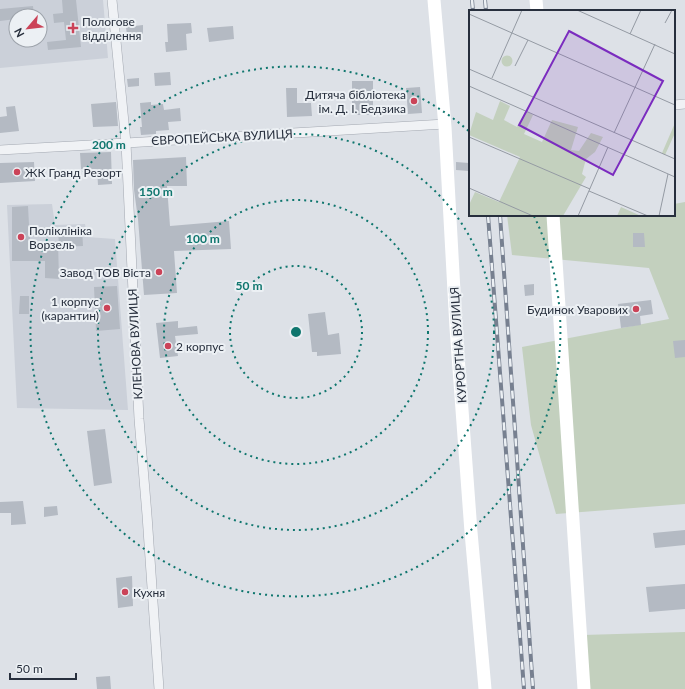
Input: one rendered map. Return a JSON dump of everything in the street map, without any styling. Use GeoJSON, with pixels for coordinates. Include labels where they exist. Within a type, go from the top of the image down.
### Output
{"type":"FeatureCollection","features":[{"type":"Feature","properties":{"kind":"street","name":"КЛЕНОВА ВУЛИЦЯ"},"geometry":{"type":"LineString","coordinates":[[112,0],[126,143],[139,419],[159,689]]}},
{"type":"Feature","properties":{"kind":"street","name":"КУРОРТНА ВУЛИЦЯ"},"geometry":{"type":"LineString","coordinates":[[434,0],[445,124],[456,328],[485,689]]}},
{"type":"Feature","properties":{"kind":"street"},"geometry":{"type":"LineString","coordinates":[[675,105],[685,104]]}},
{"type":"Feature","properties":{"kind":"street","name":"ЄВРОПЕЙСЬКА ВУЛИЦЯ"},"geometry":{"type":"LineString","coordinates":[[0,150],[445,124]]}},
{"type":"Feature","properties":{"kind":"street"},"geometry":{"type":"LineString","coordinates":[[553,216],[584,689]]}},
{"type":"Feature","properties":{"kind":"shaded area","name":"Пологове відділення"},"geometry":{"type":"Polygon","coordinates":[[[0,0],[103,0],[108,58],[0,68],[0,0]]]}},
{"type":"Feature","properties":{"kind":"shaded area"},"geometry":{"type":"Polygon","coordinates":[[[52,204],[55,225],[85,224],[87,237],[115,239],[128,410],[17,408],[7,205],[52,204]]]}},
{"type":"Feature","properties":{"kind":"green space"},"geometry":{"type":"Polygon","coordinates":[[[685,202],[685,504],[556,514],[531,425],[522,347],[669,319],[649,268],[512,255],[507,216],[675,216],[675,204],[685,202]]]}},
{"type":"Feature","properties":{"kind":"green space"},"geometry":{"type":"Polygon","coordinates":[[[685,632],[685,689],[584,689],[583,635],[685,632]]]}},
{"type":"Feature","properties":{"kind":"building","name":"Пологове відділення"},"geometry":{"type":"Polygon","coordinates":[[[62,0],[76,0],[81,47],[48,50],[48,42],[66,40],[64,22],[54,23],[53,14],[63,13],[62,0]]]}},
{"type":"Feature","properties":{"kind":"building"},"geometry":{"type":"Polygon","coordinates":[[[33,6],[33,8],[11,8],[33,6]]]}},
{"type":"Feature","properties":{"kind":"building"},"geometry":{"type":"Polygon","coordinates":[[[8,8],[8,20],[0,21],[0,9],[8,8]]]}},
{"type":"Feature","properties":{"kind":"building"},"geometry":{"type":"Polygon","coordinates":[[[191,23],[192,33],[186,34],[187,50],[166,52],[165,42],[168,42],[167,24],[191,23]]]}},
{"type":"Feature","properties":{"kind":"building"},"geometry":{"type":"Polygon","coordinates":[[[143,25],[143,34],[127,35],[126,27],[143,25]]]}},
{"type":"Feature","properties":{"kind":"building"},"geometry":{"type":"Polygon","coordinates":[[[233,26],[234,39],[209,42],[207,28],[233,26]]]}},
{"type":"Feature","properties":{"kind":"building"},"geometry":{"type":"Polygon","coordinates":[[[170,72],[171,85],[155,86],[154,73],[170,72]]]}},
{"type":"Feature","properties":{"kind":"building"},"geometry":{"type":"Polygon","coordinates":[[[139,78],[139,86],[128,87],[127,79],[139,78]]]}},
{"type":"Feature","properties":{"kind":"building"},"geometry":{"type":"Polygon","coordinates":[[[352,81],[373,81],[373,115],[352,115],[352,81]]]}},
{"type":"Feature","properties":{"kind":"building","name":"Дитяча бібліотека ім. Д. І. Бедзика"},"geometry":{"type":"Polygon","coordinates":[[[420,87],[422,113],[408,114],[406,88],[420,87]]]}},
{"type":"Feature","properties":{"kind":"building"},"geometry":{"type":"Polygon","coordinates":[[[286,88],[297,88],[297,103],[311,103],[312,116],[287,117],[286,88]]]}},
{"type":"Feature","properties":{"kind":"building"},"geometry":{"type":"Polygon","coordinates":[[[116,102],[118,126],[93,127],[91,104],[116,102]]]}},
{"type":"Feature","properties":{"kind":"building"},"geometry":{"type":"Polygon","coordinates":[[[151,102],[151,105],[163,104],[164,110],[180,108],[181,121],[168,122],[169,130],[156,131],[156,134],[141,135],[140,127],[142,127],[140,103],[151,102]]]}},
{"type":"Feature","properties":{"kind":"building"},"geometry":{"type":"Polygon","coordinates":[[[15,106],[19,131],[0,133],[0,117],[7,116],[6,107],[15,106]]]}},
{"type":"Feature","properties":{"kind":"building"},"geometry":{"type":"Polygon","coordinates":[[[111,152],[112,184],[98,185],[97,169],[81,169],[80,153],[111,152]]]}},
{"type":"Feature","properties":{"kind":"building"},"geometry":{"type":"Polygon","coordinates":[[[186,157],[187,186],[167,186],[170,226],[229,221],[231,249],[174,251],[177,293],[144,295],[138,219],[134,190],[133,160],[186,157]]]}},
{"type":"Feature","properties":{"kind":"building","name":"ЖК Гранд Резорт"},"geometry":{"type":"Polygon","coordinates":[[[34,162],[35,181],[0,183],[0,163],[34,162]]]}},
{"type":"Feature","properties":{"kind":"building"},"geometry":{"type":"Polygon","coordinates":[[[456,162],[469,163],[469,171],[456,170],[456,162]]]}},
{"type":"Feature","properties":{"kind":"building","name":"Поліклініка Ворзель"},"geometry":{"type":"Polygon","coordinates":[[[28,206],[30,242],[58,242],[59,279],[45,278],[45,261],[12,261],[12,207],[28,206]]]}},
{"type":"Feature","properties":{"kind":"building"},"geometry":{"type":"Polygon","coordinates":[[[82,228],[83,246],[59,247],[58,229],[82,228]]]}},
{"type":"Feature","properties":{"kind":"building"},"geometry":{"type":"Polygon","coordinates":[[[633,233],[644,233],[645,247],[633,247],[633,233]]]}},
{"type":"Feature","properties":{"kind":"building"},"geometry":{"type":"Polygon","coordinates":[[[534,284],[534,295],[525,296],[524,285],[534,284]]]}},
{"type":"Feature","properties":{"kind":"building","name":"1 корпус (карантин)"},"geometry":{"type":"Polygon","coordinates":[[[117,286],[120,329],[96,331],[94,287],[117,286]]]}},
{"type":"Feature","properties":{"kind":"building"},"geometry":{"type":"Polygon","coordinates":[[[20,296],[29,296],[29,314],[19,314],[20,296]]]}},
{"type":"Feature","properties":{"kind":"building","name":"Будинок Уварових"},"geometry":{"type":"Polygon","coordinates":[[[651,300],[653,314],[640,316],[641,325],[621,328],[618,304],[651,300]]]}},
{"type":"Feature","properties":{"kind":"building"},"geometry":{"type":"Polygon","coordinates":[[[325,312],[328,335],[339,333],[341,354],[317,356],[317,352],[312,352],[308,314],[325,312]]]}},
{"type":"Feature","properties":{"kind":"building","name":"2 корпус"},"geometry":{"type":"Polygon","coordinates":[[[178,321],[178,328],[197,326],[198,334],[175,336],[178,356],[160,358],[156,323],[178,321]]]}},
{"type":"Feature","properties":{"kind":"building"},"geometry":{"type":"Polygon","coordinates":[[[685,340],[685,357],[675,358],[673,341],[685,340]]]}},
{"type":"Feature","properties":{"kind":"building"},"geometry":{"type":"Polygon","coordinates":[[[105,429],[112,483],[94,486],[87,431],[105,429]]]}},
{"type":"Feature","properties":{"kind":"building"},"geometry":{"type":"Polygon","coordinates":[[[23,501],[26,524],[11,525],[11,513],[0,513],[0,502],[23,501]]]}},
{"type":"Feature","properties":{"kind":"building"},"geometry":{"type":"Polygon","coordinates":[[[57,506],[58,515],[44,517],[44,507],[57,506]]]}},
{"type":"Feature","properties":{"kind":"building"},"geometry":{"type":"Polygon","coordinates":[[[685,530],[685,545],[655,548],[653,533],[685,530]]]}},
{"type":"Feature","properties":{"kind":"building","name":"Кухня"},"geometry":{"type":"Polygon","coordinates":[[[132,576],[133,606],[118,608],[116,578],[132,576]]]}},
{"type":"Feature","properties":{"kind":"building"},"geometry":{"type":"Polygon","coordinates":[[[685,584],[685,609],[649,612],[646,587],[685,584]]]}},
{"type":"Feature","properties":{"kind":"building"},"geometry":{"type":"Polygon","coordinates":[[[110,676],[111,689],[97,689],[96,677],[110,676]]]}},
{"type":"Feature","properties":{"kind":"railway"},"geometry":{"type":"LineString","coordinates":[[472,0],[473,10]]}},
{"type":"Feature","properties":{"kind":"railway"},"geometry":{"type":"LineString","coordinates":[[485,0],[486,10]]}},
{"type":"Feature","properties":{"kind":"railway"},"geometry":{"type":"LineString","coordinates":[[488,216],[524,689]]}},
{"type":"Feature","properties":{"kind":"railway"},"geometry":{"type":"LineString","coordinates":[[500,216],[533,689]]}},
{"type":"Feature","properties":{"kind":"place","name":"Пологове відділення"},"geometry":{"type":"Point","coordinates":[73,28]}},
{"type":"Feature","properties":{"kind":"place","name":"Дитяча бібліотека ім. Д. І. Бедзика"},"geometry":{"type":"Point","coordinates":[414,101]}},
{"type":"Feature","properties":{"kind":"place","name":"ЖК Гранд Резорт"},"geometry":{"type":"Point","coordinates":[17,172]}},
{"type":"Feature","properties":{"kind":"place","name":"Поліклініка Ворзель"},"geometry":{"type":"Point","coordinates":[21,237]}},
{"type":"Feature","properties":{"kind":"place","name":"Завод ТОВ Віста"},"geometry":{"type":"Point","coordinates":[159,272]}},
{"type":"Feature","properties":{"kind":"place","name":"1 корпус (карантин)"},"geometry":{"type":"Point","coordinates":[107,308]}},
{"type":"Feature","properties":{"kind":"place","name":"Будинок Уварових"},"geometry":{"type":"Point","coordinates":[636,309]}},
{"type":"Feature","properties":{"kind":"place","name":"2 корпус"},"geometry":{"type":"Point","coordinates":[168,346]}},
{"type":"Feature","properties":{"kind":"place","name":"Кухня"},"geometry":{"type":"Point","coordinates":[125,592]}}]}
